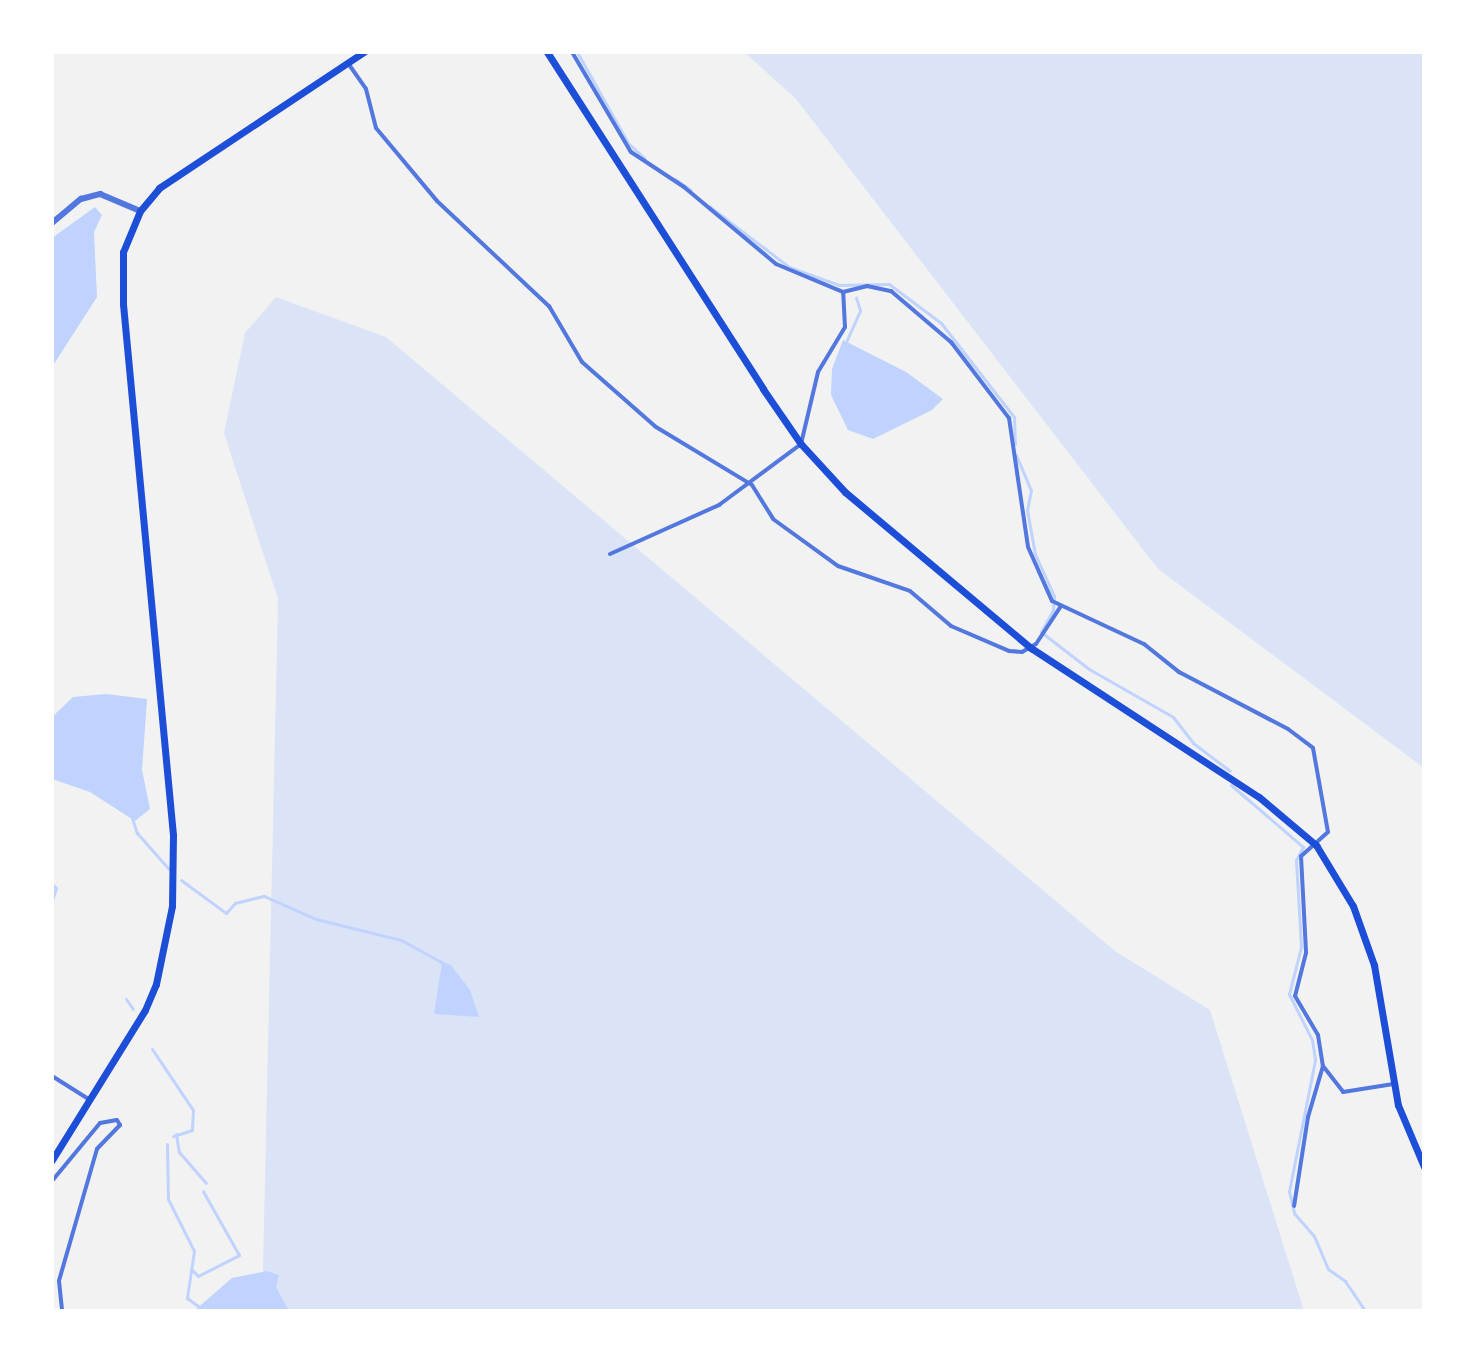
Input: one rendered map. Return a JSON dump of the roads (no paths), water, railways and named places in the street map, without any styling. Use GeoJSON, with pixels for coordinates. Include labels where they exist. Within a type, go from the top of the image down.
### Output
{"type":"FeatureCollection","features":[{"type":"Feature","properties":{"kind":"main road"},"geometry":{"type":"LineString","coordinates":[[52,1160],[130,1042],[156,984],[172,906],[173,835],[121,275],[140,211],[159,188],[350,66],[364,52]]}},
{"type":"Feature","properties":{"kind":"main road"},"geometry":{"type":"LineString","coordinates":[[547,52],[801,444],[913,554],[1031,648],[1259,797],[1316,845],[1353,906],[1374,965],[1393,1084],[1424,1167]]}},
{"type":"Feature","properties":{"kind":"street"},"geometry":{"type":"LineString","coordinates":[[572,52],[631,152],[684,187],[776,264],[843,292],[876,286],[891,291],[951,342],[1009,418],[1028,547],[1056,604],[1144,644],[1194,681],[1306,740],[1319,764],[1328,832],[1301,856],[1306,953],[1295,996],[1318,1035],[1323,1066],[1308,1117],[1294,1206]]}},
{"type":"Feature","properties":{"kind":"street"},"geometry":{"type":"LineString","coordinates":[[350,66],[366,89],[376,128],[437,201],[549,306],[582,362],[656,427],[752,485],[762,509],[838,566],[910,591],[951,626],[1009,651],[1031,648],[1044,634],[1056,604]]}},
{"type":"Feature","properties":{"kind":"street"},"geometry":{"type":"LineString","coordinates":[[52,223],[81,199],[100,194],[140,211]]}},
{"type":"Feature","properties":{"kind":"street"},"geometry":{"type":"LineString","coordinates":[[610,554],[752,485],[801,444],[818,372],[845,327],[843,292]]}},
{"type":"Feature","properties":{"kind":"street"},"geometry":{"type":"LineString","coordinates":[[1323,1066],[1343,1092],[1393,1084]]}},
{"type":"Feature","properties":{"kind":"street"},"geometry":{"type":"LineString","coordinates":[[52,1076],[91,1101]]}},
{"type":"Feature","properties":{"kind":"street"},"geometry":{"type":"LineString","coordinates":[[52,1181],[100,1123],[117,1120],[120,1125],[97,1149],[59,1281],[62,1311]]}},
{"type":"Feature","properties":{"kind":"water"},"geometry":{"type":"Polygon","coordinates":[[[95,207],[102,215],[94,232],[97,297],[52,367],[52,238],[95,207]]]}},
{"type":"Feature","properties":{"kind":"water"},"geometry":{"type":"Polygon","coordinates":[[[843,340],[906,372],[943,399],[932,410],[873,439],[848,430],[831,395],[832,369],[843,340]]]}},
{"type":"Feature","properties":{"kind":"water"},"geometry":{"type":"Polygon","coordinates":[[[106,694],[147,699],[142,770],[150,809],[135,821],[90,792],[52,779],[52,717],[73,697],[106,694]]]}},
{"type":"Feature","properties":{"kind":"water"},"geometry":{"type":"Polygon","coordinates":[[[442,962],[451,965],[470,990],[479,1017],[434,1014],[442,962]]]}},
{"type":"Feature","properties":{"kind":"water"},"geometry":{"type":"Polygon","coordinates":[[[267,1271],[279,1275],[276,1287],[289,1311],[194,1311],[232,1278],[267,1271]]]}},
{"type":"Feature","properties":{"kind":"waterway"},"geometry":{"type":"LineString","coordinates":[[577,52],[628,143],[645,159]]}},
{"type":"Feature","properties":{"kind":"waterway"},"geometry":{"type":"LineString","coordinates":[[675,179],[691,190]]}},
{"type":"Feature","properties":{"kind":"waterway"},"geometry":{"type":"LineString","coordinates":[[709,206],[789,267],[839,285],[889,284],[941,323],[1014,417],[1015,444]]}},
{"type":"Feature","properties":{"kind":"waterway"},"geometry":{"type":"LineString","coordinates":[[846,342],[860,310],[856,298]]}},
{"type":"Feature","properties":{"kind":"waterway"},"geometry":{"type":"LineString","coordinates":[[1016,455],[1031,490],[1027,510],[1035,554],[1054,596],[1053,610],[1041,632],[1089,669],[1173,717],[1193,743],[1230,771]]}},
{"type":"Feature","properties":{"kind":"waterway"},"geometry":{"type":"LineString","coordinates":[[1231,785],[1303,847],[1296,860],[1301,947],[1289,994],[1312,1040],[1315,1060],[1289,1191],[1294,1213],[1314,1236],[1328,1269],[1345,1281],[1365,1311]]}},
{"type":"Feature","properties":{"kind":"waterway"},"geometry":{"type":"LineString","coordinates":[[132,818],[137,833],[169,869]]}},
{"type":"Feature","properties":{"kind":"waterway"},"geometry":{"type":"LineString","coordinates":[[181,880],[226,913],[235,903],[264,896],[316,919],[401,940],[443,963]]}},
{"type":"Feature","properties":{"kind":"waterway"},"geometry":{"type":"LineString","coordinates":[[52,884],[56,888],[52,900]]}},
{"type":"Feature","properties":{"kind":"waterway"},"geometry":{"type":"LineString","coordinates":[[126,999],[133,1009]]}},
{"type":"Feature","properties":{"kind":"waterway"},"geometry":{"type":"LineString","coordinates":[[152,1049],[193,1110],[192,1130],[173,1136]]}},
{"type":"Feature","properties":{"kind":"waterway"},"geometry":{"type":"LineString","coordinates":[[176,1134],[179,1152],[206,1183]]}},
{"type":"Feature","properties":{"kind":"waterway"},"geometry":{"type":"LineString","coordinates":[[167,1144],[168,1199],[194,1251],[187,1298],[198,1306]]}},
{"type":"Feature","properties":{"kind":"waterway"},"geometry":{"type":"LineString","coordinates":[[192,1270],[198,1276],[239,1255],[203,1191]]}}]}
